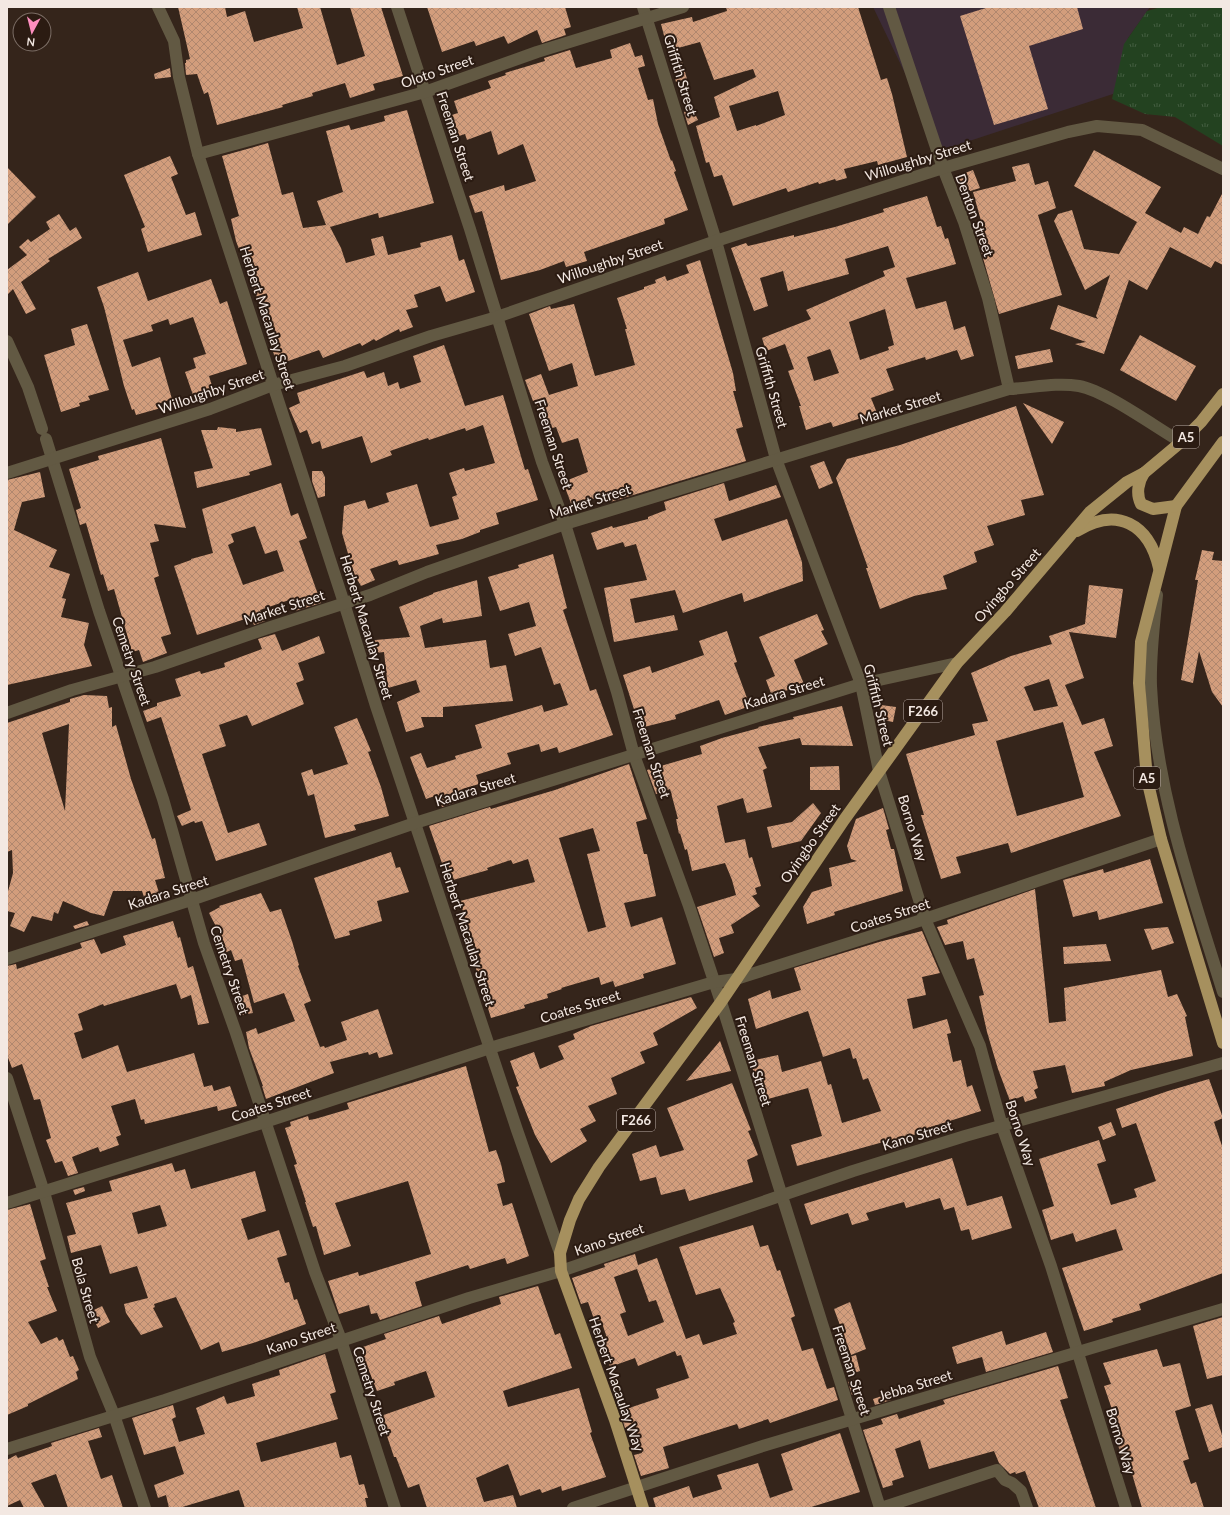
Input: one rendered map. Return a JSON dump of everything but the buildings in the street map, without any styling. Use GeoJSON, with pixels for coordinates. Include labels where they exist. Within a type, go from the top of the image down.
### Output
{"type":"FeatureCollection","features":[{"type":"Feature","properties":{"kind":"highway","name":"A5"},"geometry":{"type":"LineString","coordinates":[[1144,473],[1181,442],[1201,422],[1223,394]]}},
{"type":"Feature","properties":{"kind":"highway","name":"A5"},"geometry":{"type":"LineString","coordinates":[[1223,442],[1176,506],[1141,642],[1139,683],[1147,779],[1161,839],[1223,1043]]}},
{"type":"Feature","properties":{"kind":"highway"},"geometry":{"type":"LineString","coordinates":[[1144,473],[1139,480],[1138,492],[1141,504],[1153,509],[1176,506]]}},
{"type":"Feature","properties":{"kind":"highway","name":"Oyingbo Street"},"geometry":{"type":"LineString","coordinates":[[561,1271],[560,1253],[570,1220],[579,1199],[599,1167],[721,1002],[880,771],[957,663],[1005,612],[1090,512],[1127,482],[1144,473]]}},
{"type":"Feature","properties":{"kind":"highway","name":"F266"},"geometry":{"type":"LineString","coordinates":[[1068,537],[1088,525],[1103,520],[1129,522],[1139,529],[1149,540],[1155,552],[1159,571]]}},
{"type":"Feature","properties":{"kind":"highway","name":"Herbert Macaulay Way"},"geometry":{"type":"LineString","coordinates":[[561,1271],[612,1413],[643,1508]]}},
{"type":"Feature","properties":{"kind":"street","name":"Herbert Macaulay Street"},"geometry":{"type":"LineString","coordinates":[[158,7],[164,17],[174,42],[179,77],[198,154],[376,706],[517,1130],[560,1253]]}},
{"type":"Feature","properties":{"kind":"street","name":"Freeman Street"},"geometry":{"type":"LineString","coordinates":[[397,7],[542,462],[564,524],[615,685],[634,755],[689,906],[721,1002],[880,1508]]}},
{"type":"Feature","properties":{"kind":"street","name":"Oloto Street"},"geometry":{"type":"LineString","coordinates":[[198,154],[425,92],[645,13],[683,7]]}},
{"type":"Feature","properties":{"kind":"street","name":"Denton Street"},"geometry":{"type":"LineString","coordinates":[[889,7],[943,168],[964,222],[988,298],[1009,389]]}},
{"type":"Feature","properties":{"kind":"street","name":"Griffith Street"},"geometry":{"type":"LineString","coordinates":[[645,13],[716,241],[776,459],[861,684],[880,771]]}},
{"type":"Feature","properties":{"kind":"street","name":"Willoughby Street"},"geometry":{"type":"LineString","coordinates":[[7,474],[52,458],[202,411],[273,385],[345,366],[431,336],[497,317],[716,241],[943,168],[1026,144],[1097,126],[1142,130],[1223,169]]}},
{"type":"Feature","properties":{"kind":"street","name":"Cemetry Street"},"geometry":{"type":"LineString","coordinates":[[7,341],[28,387],[52,458],[121,677],[164,799],[191,900],[315,1272],[340,1340],[395,1508]]}},
{"type":"Feature","properties":{"kind":"street","name":"Market Street"},"geometry":{"type":"LineString","coordinates":[[7,713],[72,690],[121,677],[344,603],[564,524],[1009,389],[1055,384],[1080,386],[1105,396],[1181,442]]}},
{"type":"Feature","properties":{"kind":"street"},"geometry":{"type":"LineString","coordinates":[[1159,571],[1151,650],[1151,685],[1157,747],[1173,828],[1223,992]]}},
{"type":"Feature","properties":{"kind":"street","name":"Kadara Street"},"geometry":{"type":"LineString","coordinates":[[7,959],[191,900],[415,823],[861,684],[957,663]]}},
{"type":"Feature","properties":{"kind":"street","name":"Borno Way"},"geometry":{"type":"LineString","coordinates":[[880,771],[925,919],[980,1046],[1002,1126],[1051,1266],[1126,1508]]}},
{"type":"Feature","properties":{"kind":"street","name":"Coates Street"},"geometry":{"type":"LineString","coordinates":[[7,1203],[265,1122],[490,1048],[714,982],[736,979],[925,919],[1161,839]]}},
{"type":"Feature","properties":{"kind":"street","name":"Kano Street"},"geometry":{"type":"LineString","coordinates":[[7,1449],[470,1298],[561,1271],[853,1171],[1002,1126],[1223,1063]]}},
{"type":"Feature","properties":{"kind":"street","name":"Bola Street"},"geometry":{"type":"LineString","coordinates":[[7,1078],[44,1192],[90,1357],[114,1415],[145,1508]]}},
{"type":"Feature","properties":{"kind":"street","name":"Jebba Street"},"geometry":{"type":"LineString","coordinates":[[573,1508],[766,1445],[852,1420],[972,1382],[1077,1353],[1223,1309]]}},
{"type":"Feature","properties":{"kind":"street"},"geometry":{"type":"LineString","coordinates":[[880,1508],[997,1470],[1005,1480],[1012,1483],[1021,1491],[1027,1508]]}},
{"type":"Feature","properties":{"kind":"shaded area"},"geometry":{"type":"Polygon","coordinates":[[[873,7],[1150,7],[1128,38],[1116,93],[942,150],[873,7]]]}},
{"type":"Feature","properties":{"kind":"green space"},"geometry":{"type":"Polygon","coordinates":[[[1161,7],[1223,7],[1223,146],[1175,117],[1145,114],[1112,99],[1124,44],[1147,11],[1161,7]]]}}]}
